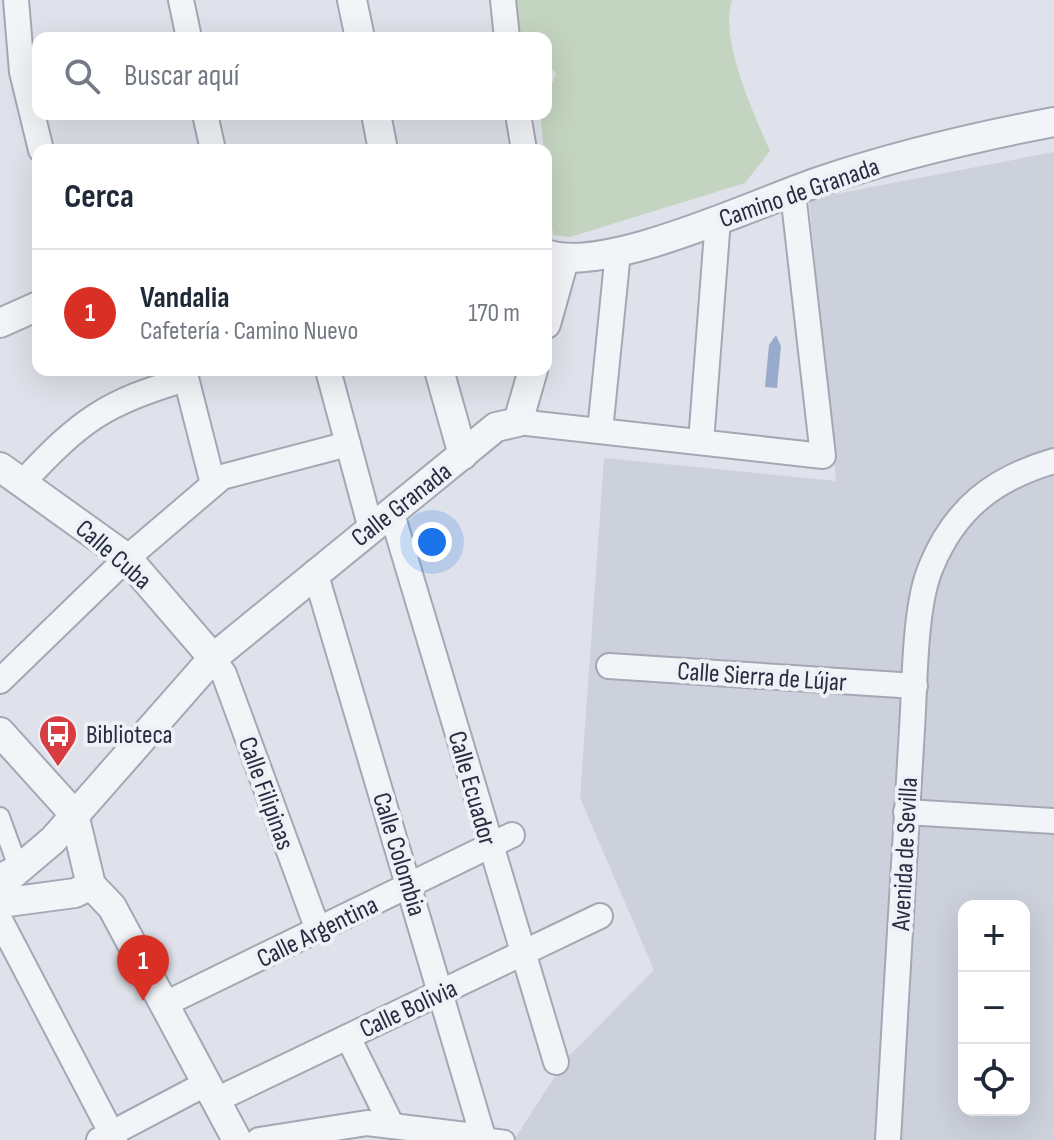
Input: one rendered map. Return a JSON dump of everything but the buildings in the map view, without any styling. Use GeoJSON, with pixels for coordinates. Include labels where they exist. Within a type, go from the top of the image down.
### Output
{"type":"FeatureCollection","features":[{"type":"Feature","properties":{"kind":"street"},"geometry":{"type":"LineString","coordinates":[[16,0],[22,72],[32,113]]}},
{"type":"Feature","properties":{"kind":"street"},"geometry":{"type":"LineString","coordinates":[[181,0],[188,32]]}},
{"type":"Feature","properties":{"kind":"street"},"geometry":{"type":"LineString","coordinates":[[352,0],[359,32]]}},
{"type":"Feature","properties":{"kind":"street"},"geometry":{"type":"LineString","coordinates":[[503,0],[506,32]]}},
{"type":"Feature","properties":{"kind":"street"},"geometry":{"type":"LineString","coordinates":[[34,120],[40,144]]}},
{"type":"Feature","properties":{"kind":"street"},"geometry":{"type":"LineString","coordinates":[[206,120],[212,144]]}},
{"type":"Feature","properties":{"kind":"street"},"geometry":{"type":"LineString","coordinates":[[377,120],[382,144]]}},
{"type":"Feature","properties":{"kind":"street"},"geometry":{"type":"LineString","coordinates":[[519,120],[523,144]]}},
{"type":"Feature","properties":{"kind":"street","name":"Camino de Granada"},"geometry":{"type":"LineString","coordinates":[[555,257],[618,252],[815,183],[885,162],[1054,122]]}},
{"type":"Feature","properties":{"kind":"street"},"geometry":{"type":"LineString","coordinates":[[531,376],[518,422],[823,456],[793,193]]}},
{"type":"Feature","properties":{"kind":"street"},"geometry":{"type":"LineString","coordinates":[[701,442],[718,219]]}},
{"type":"Feature","properties":{"kind":"street"},"geometry":{"type":"LineString","coordinates":[[600,431],[618,252]]}},
{"type":"Feature","properties":{"kind":"street"},"geometry":{"type":"LineString","coordinates":[[552,279],[555,257]]}},
{"type":"Feature","properties":{"kind":"street"},"geometry":{"type":"LineString","coordinates":[[0,323],[32,309]]}},
{"type":"Feature","properties":{"kind":"street"},"geometry":{"type":"LineString","coordinates":[[11,474],[100,410],[180,376]]}},
{"type":"Feature","properties":{"kind":"street"},"geometry":{"type":"LineString","coordinates":[[186,376],[213,484]]}},
{"type":"Feature","properties":{"kind":"street","name":"Calle Ecuador"},"geometry":{"type":"LineString","coordinates":[[330,376],[348,444],[382,522],[489,846],[556,1062]]}},
{"type":"Feature","properties":{"kind":"street"},"geometry":{"type":"LineString","coordinates":[[441,376],[463,455]]}},
{"type":"Feature","properties":{"kind":"street","name":"Calle Granada"},"geometry":{"type":"LineString","coordinates":[[0,885],[53,840],[213,658],[496,427],[518,422]]}},
{"type":"Feature","properties":{"kind":"street"},"geometry":{"type":"LineString","coordinates":[[0,681],[127,558],[222,477],[348,444]]}},
{"type":"Feature","properties":{"kind":"street","name":"Avenida de Sevilla"},"geometry":{"type":"LineString","coordinates":[[888,1140],[915,686],[929,569],[948,532],[985,491],[1018,471],[1054,461]]}},
{"type":"Feature","properties":{"kind":"street","name":"Calle Cuba"},"geometry":{"type":"LineString","coordinates":[[11,474],[127,558],[213,658]]}},
{"type":"Feature","properties":{"kind":"street","name":"Calle Colombia"},"geometry":{"type":"LineString","coordinates":[[315,572],[441,993],[494,1138]]}},
{"type":"Feature","properties":{"kind":"street","name":"Calle Filipinas"},"geometry":{"type":"LineString","coordinates":[[213,658],[224,674],[318,930]]}},
{"type":"Feature","properties":{"kind":"street","name":"Calle Sierra de Lújar"},"geometry":{"type":"LineString","coordinates":[[609,666],[915,686]]}},
{"type":"Feature","properties":{"kind":"street"},"geometry":{"type":"LineString","coordinates":[[0,732],[74,814],[91,885],[112,907],[237,1140]]}},
{"type":"Feature","properties":{"kind":"street"},"geometry":{"type":"LineString","coordinates":[[906,812],[1054,821]]}},
{"type":"Feature","properties":{"kind":"street"},"geometry":{"type":"LineString","coordinates":[[0,817],[17,864],[0,873]]}},
{"type":"Feature","properties":{"kind":"street","name":"Calle Argentina"},"geometry":{"type":"LineString","coordinates":[[165,1004],[512,835]]}},
{"type":"Feature","properties":{"kind":"street"},"geometry":{"type":"LineString","coordinates":[[0,903],[75,893],[91,885]]}},
{"type":"Feature","properties":{"kind":"street","name":"Calle Bolivia"},"geometry":{"type":"LineString","coordinates":[[108,1138],[211,1092],[348,1037],[600,916]]}},
{"type":"Feature","properties":{"kind":"street"},"geometry":{"type":"LineString","coordinates":[[0,920],[108,1138]]}},
{"type":"Feature","properties":{"kind":"street"},"geometry":{"type":"LineString","coordinates":[[348,1037],[392,1126]]}},
{"type":"Feature","properties":{"kind":"street"},"geometry":{"type":"LineString","coordinates":[[259,1140],[367,1123],[494,1138]]}},
{"type":"Feature","properties":{"kind":"shaded area"},"geometry":{"type":"Polygon","coordinates":[[[1054,152],[1054,1140],[514,1140],[566,1059],[654,970],[580,798],[604,458],[836,481],[809,199],[1054,152]]]}},
{"type":"Feature","properties":{"kind":"green space"},"geometry":{"type":"Polygon","coordinates":[[[516,0],[732,0],[729,16],[734,56],[770,151],[745,183],[570,237],[553,235],[552,144],[543,144],[541,120],[552,120],[552,83],[556,74],[552,70],[552,32],[518,32],[516,0]]]}},
{"type":"Feature","properties":{"kind":"water"},"geometry":{"type":"Polygon","coordinates":[[[776,335],[781,346],[777,388],[765,387],[769,345],[776,335]]]}},
{"type":"Feature","properties":{"kind":"place","name":"Biblioteca"},"geometry":{"type":"Point","coordinates":[58,768]}},
{"type":"Feature","properties":{"kind":"place","name":"Vandalia"},"geometry":{"type":"Point","coordinates":[143,1001]}}]}
